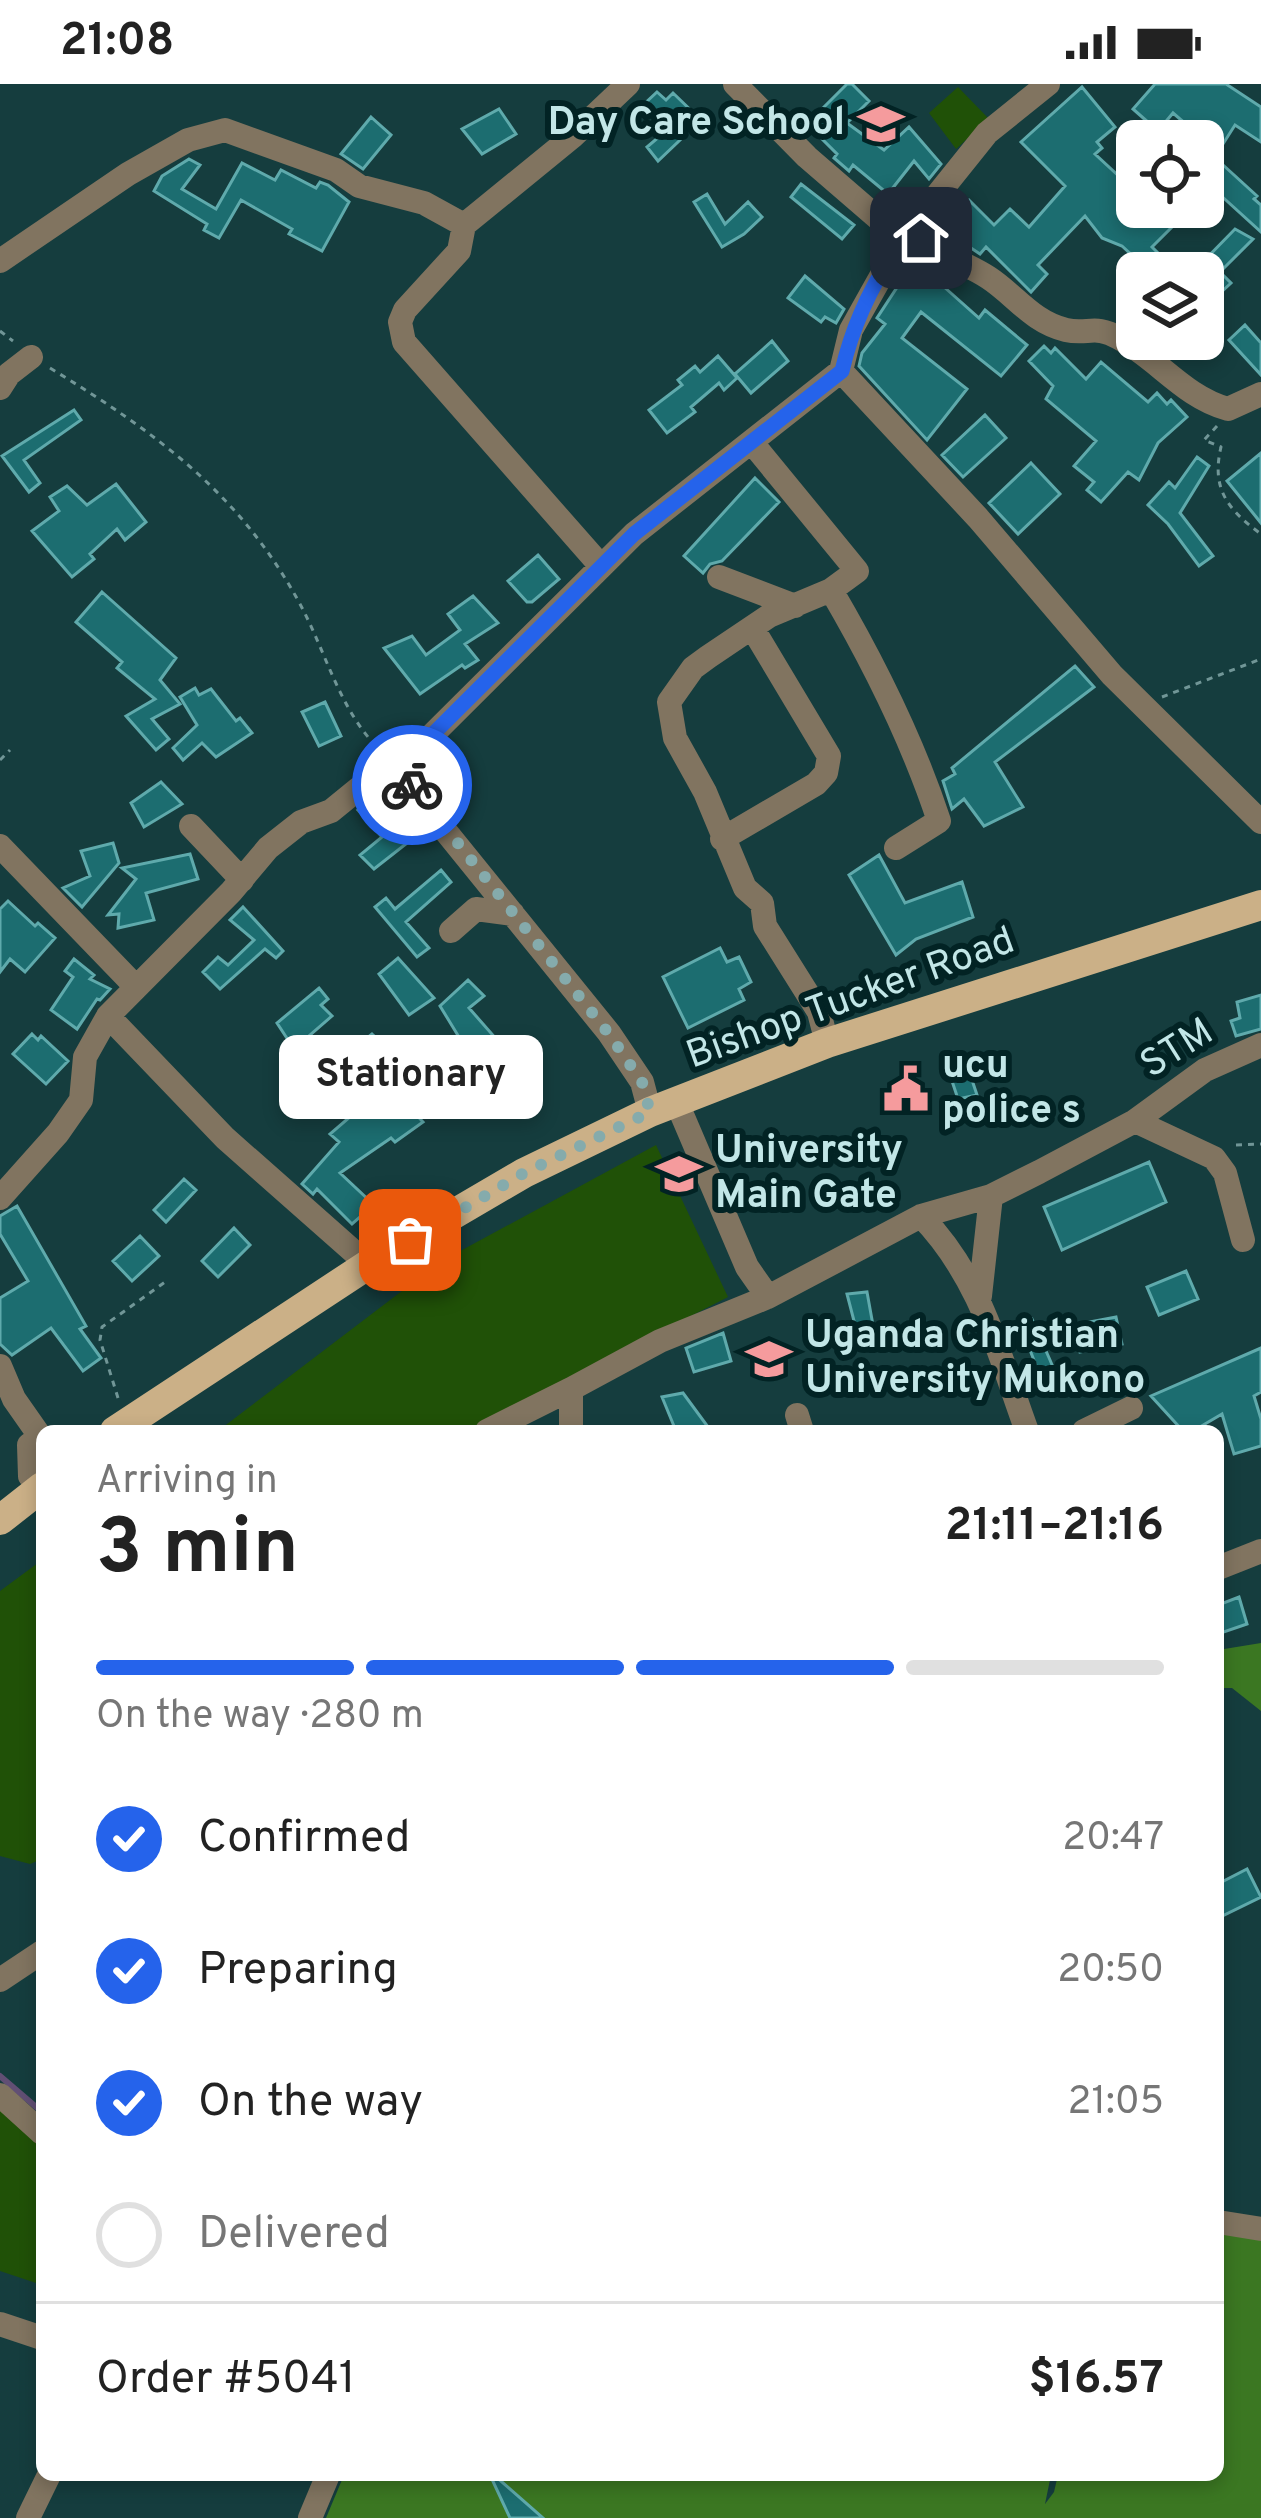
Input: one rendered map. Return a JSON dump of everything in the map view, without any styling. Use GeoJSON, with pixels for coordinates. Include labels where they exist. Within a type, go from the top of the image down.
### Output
{"type":"FeatureCollection","features":[{"type":"Feature","properties":{"kind":"main road","name":"Bishop Tucker Road"},"geometry":{"type":"LineString","coordinates":[[124,1424],[372,1262],[524,1173],[664,1107],[827,1042],[1261,904]]}},
{"type":"Feature","properties":{"kind":"main road"},"geometry":{"type":"LineString","coordinates":[[0,1520],[36,1482]]}},
{"type":"Feature","properties":{"kind":"street"},"geometry":{"type":"LineString","coordinates":[[600,565],[404,341],[400,322],[405,310],[459,250],[464,225],[572,137],[628,84]]}},
{"type":"Feature","properties":{"kind":"street"},"geometry":{"type":"LineString","coordinates":[[735,84],[808,157],[940,254],[990,278],[1036,317],[1069,331],[1101,327],[1131,344],[1207,404],[1228,409],[1261,394]]}},
{"type":"Feature","properties":{"kind":"street"},"geometry":{"type":"LineString","coordinates":[[0,1198],[81,1100],[85,1058],[108,1016],[268,848],[301,821],[331,812],[358,790],[402,770],[600,565],[842,371],[851,330],[908,232],[987,133],[1048,84]]}},
{"type":"Feature","properties":{"kind":"street"},"geometry":{"type":"LineString","coordinates":[[0,261],[143,166],[188,140],[224,130],[336,170],[359,187],[424,203],[464,225]]}},
{"type":"Feature","properties":{"kind":"street"},"geometry":{"type":"LineString","coordinates":[[0,388],[8,374],[31,357]]}},
{"type":"Feature","properties":{"kind":"street"},"geometry":{"type":"LineString","coordinates":[[842,371],[978,518],[1112,675],[1261,823]]}},
{"type":"Feature","properties":{"kind":"street"},"geometry":{"type":"LineString","coordinates":[[753,444],[857,571],[831,590],[769,616],[693,668],[669,702],[675,738],[705,792],[745,888],[762,903],[765,926],[820,1012],[827,1042]]}},
{"type":"Feature","properties":{"kind":"street"},"geometry":{"type":"LineString","coordinates":[[719,577],[795,606]]}},
{"type":"Feature","properties":{"kind":"street"},"geometry":{"type":"LineString","coordinates":[[831,590],[878,669],[923,771],[939,821],[896,848]]}},
{"type":"Feature","properties":{"kind":"street"},"geometry":{"type":"LineString","coordinates":[[722,839],[816,784],[826,773],[829,756],[753,629]]}},
{"type":"Feature","properties":{"kind":"street"},"geometry":{"type":"LineString","coordinates":[[402,770],[426,807],[664,1107],[747,1267],[768,1297]]}},
{"type":"Feature","properties":{"kind":"street"},"geometry":{"type":"LineString","coordinates":[[191,826],[242,880]]}},
{"type":"Feature","properties":{"kind":"street"},"geometry":{"type":"LineString","coordinates":[[0,846],[136,987]]}},
{"type":"Feature","properties":{"kind":"street"},"geometry":{"type":"LineString","coordinates":[[451,931],[476,909],[513,914]]}},
{"type":"Feature","properties":{"kind":"street"},"geometry":{"type":"LineString","coordinates":[[108,1016],[224,1138],[354,1252],[372,1262]]}},
{"type":"Feature","properties":{"kind":"street","name":"STM"},"geometry":{"type":"LineString","coordinates":[[499,1425],[660,1341],[768,1297],[921,1216],[991,1196],[1135,1120],[1205,1070],[1261,1045]]}},
{"type":"Feature","properties":{"kind":"street"},"geometry":{"type":"LineString","coordinates":[[1135,1120],[1214,1159],[1225,1173],[1243,1240]]}},
{"type":"Feature","properties":{"kind":"street"},"geometry":{"type":"LineString","coordinates":[[980,1296],[991,1196]]}},
{"type":"Feature","properties":{"kind":"street"},"geometry":{"type":"LineString","coordinates":[[921,1216],[980,1296],[1026,1425]]}},
{"type":"Feature","properties":{"kind":"street"},"geometry":{"type":"LineString","coordinates":[[3,1378],[36,1430]]}},
{"type":"Feature","properties":{"kind":"street"},"geometry":{"type":"LineString","coordinates":[[571,1425],[572,1389]]}},
{"type":"Feature","properties":{"kind":"street"},"geometry":{"type":"LineString","coordinates":[[1096,1425],[1131,1408]]}},
{"type":"Feature","properties":{"kind":"street"},"geometry":{"type":"LineString","coordinates":[[36,1440],[29,1444],[36,1482]]}},
{"type":"Feature","properties":{"kind":"street"},"geometry":{"type":"LineString","coordinates":[[1224,1565],[1261,1550]]}},
{"type":"Feature","properties":{"kind":"street"},"geometry":{"type":"LineString","coordinates":[[0,1980],[36,1956]]}},
{"type":"Feature","properties":{"kind":"street"},"geometry":{"type":"LineString","coordinates":[[0,2095],[36,2128]]}},
{"type":"Feature","properties":{"kind":"street"},"geometry":{"type":"LineString","coordinates":[[1224,2223],[1261,2228]]}},
{"type":"Feature","properties":{"kind":"street"},"geometry":{"type":"LineString","coordinates":[[0,2324],[36,2336]]}},
{"type":"Feature","properties":{"kind":"street"},"geometry":{"type":"LineString","coordinates":[[28,2518],[46,2481]]}},
{"type":"Feature","properties":{"kind":"street"},"geometry":{"type":"LineString","coordinates":[[310,2518],[325,2481]]}},
{"type":"Feature","properties":{"kind":"path"},"geometry":{"type":"LineString","coordinates":[[0,331],[31,357],[152,432],[248,523],[302,607],[358,726],[402,770]]}},
{"type":"Feature","properties":{"kind":"path"},"geometry":{"type":"LineString","coordinates":[[1228,409],[1204,440],[1221,447],[1217,463],[1228,507],[1261,534]]}},
{"type":"Feature","properties":{"kind":"path"},"geometry":{"type":"LineString","coordinates":[[1145,707],[1261,659]]}},
{"type":"Feature","properties":{"kind":"path"},"geometry":{"type":"LineString","coordinates":[[0,760],[10,750]]}},
{"type":"Feature","properties":{"kind":"path"},"geometry":{"type":"LineString","coordinates":[[1214,1159],[1239,1144],[1261,1144]]}},
{"type":"Feature","properties":{"kind":"path"},"geometry":{"type":"LineString","coordinates":[[124,1424],[100,1340],[102,1327],[168,1280]]}},
{"type":"Feature","properties":{"kind":"green space"},"geometry":{"type":"Polygon","coordinates":[[[958,87],[989,119],[956,149],[929,113],[958,87]]]}},
{"type":"Feature","properties":{"kind":"green space"},"geometry":{"type":"Polygon","coordinates":[[[656,1145],[728,1297],[486,1425],[226,1425],[440,1262],[656,1145]]]}},
{"type":"Feature","properties":{"kind":"green space"},"geometry":{"type":"Polygon","coordinates":[[[36,1564],[36,1862],[30,1864],[0,1856],[0,1591],[36,1564]]]}},
{"type":"Feature","properties":{"kind":"green space"},"geometry":{"type":"Polygon","coordinates":[[[1261,1643],[1261,1711],[1232,1688],[1224,1688],[1224,1649],[1261,1643]]]}},
{"type":"Feature","properties":{"kind":"green space"},"geometry":{"type":"Polygon","coordinates":[[[0,2110],[36,2142],[36,2283],[0,2271],[0,2110]]]}},
{"type":"Feature","properties":{"kind":"green space"},"geometry":{"type":"Polygon","coordinates":[[[1224,2228],[1261,2236],[1261,2518],[326,2518],[341,2481],[1050,2481],[1045,2504],[1057,2481],[1224,2481],[1224,2228]]]}},
{"type":"Feature","properties":{"kind":"building"},"geometry":{"type":"Polygon","coordinates":[[[847,84],[869,101],[847,123],[884,150],[909,127],[941,164],[929,179],[914,161],[888,194],[853,165],[849,171],[834,158],[837,154],[807,124],[847,84]]]}},
{"type":"Feature","properties":{"kind":"building"},"geometry":{"type":"Polygon","coordinates":[[[1155,84],[1226,84],[1261,107],[1261,142],[1235,125],[1224,142],[1224,120],[1181,120],[1173,113],[1167,120],[1146,120],[1133,109],[1155,84]]]}},
{"type":"Feature","properties":{"kind":"building"},"geometry":{"type":"Polygon","coordinates":[[[1082,87],[1115,127],[1097,142],[1102,148],[1095,154],[1116,174],[1116,228],[1171,228],[1152,247],[1157,252],[1128,252],[1102,238],[1085,216],[1038,265],[1047,274],[1031,292],[986,247],[980,254],[941,228],[969,200],[994,225],[1010,209],[1029,227],[1065,186],[1021,142],[1082,87]]]}},
{"type":"Feature","properties":{"kind":"building"},"geometry":{"type":"Polygon","coordinates":[[[657,92],[666,100],[673,93],[701,120],[658,161],[647,147],[666,131],[641,107],[657,92]]]}},
{"type":"Feature","properties":{"kind":"building"},"geometry":{"type":"Polygon","coordinates":[[[499,109],[516,134],[482,154],[462,129],[499,109]]]}},
{"type":"Feature","properties":{"kind":"building"},"geometry":{"type":"Polygon","coordinates":[[[371,117],[391,135],[363,169],[341,154],[371,117]]]}},
{"type":"Feature","properties":{"kind":"building"},"geometry":{"type":"Polygon","coordinates":[[[189,159],[200,165],[182,189],[216,209],[242,163],[275,180],[281,170],[316,188],[320,182],[349,202],[322,251],[241,200],[219,238],[204,230],[207,224],[154,191],[162,176],[189,159]]]}},
{"type":"Feature","properties":{"kind":"building"},"geometry":{"type":"Polygon","coordinates":[[[1224,166],[1257,196],[1261,232],[1224,198],[1224,166]]]}},
{"type":"Feature","properties":{"kind":"building"},"geometry":{"type":"Polygon","coordinates":[[[801,184],[854,225],[842,239],[791,197],[801,184]]]}},
{"type":"Feature","properties":{"kind":"building"},"geometry":{"type":"Polygon","coordinates":[[[707,194],[725,224],[748,202],[762,217],[722,247],[694,202],[707,194]]]}},
{"type":"Feature","properties":{"kind":"building"},"geometry":{"type":"Polygon","coordinates":[[[1235,229],[1253,239],[1224,268],[1224,252],[1213,252],[1235,229]]]}},
{"type":"Feature","properties":{"kind":"building"},"geometry":{"type":"Polygon","coordinates":[[[917,257],[947,279],[943,286],[979,318],[985,310],[1027,345],[1001,376],[921,312],[902,338],[967,389],[927,440],[859,366],[862,353],[885,324],[877,318],[917,257]]]}},
{"type":"Feature","properties":{"kind":"building"},"geometry":{"type":"Polygon","coordinates":[[[805,276],[844,309],[836,323],[825,317],[821,322],[788,298],[805,276]]]}},
{"type":"Feature","properties":{"kind":"building"},"geometry":{"type":"Polygon","coordinates":[[[1245,325],[1261,343],[1261,375],[1229,340],[1245,325]]]}},
{"type":"Feature","properties":{"kind":"building"},"geometry":{"type":"Polygon","coordinates":[[[772,341],[788,361],[751,393],[735,374],[772,341]]]}},
{"type":"Feature","properties":{"kind":"building"},"geometry":{"type":"Polygon","coordinates":[[[1044,346],[1051,353],[1055,348],[1086,379],[1101,362],[1148,402],[1157,393],[1187,417],[1158,443],[1139,480],[1128,472],[1101,502],[1087,490],[1094,482],[1074,466],[1096,441],[1046,399],[1053,386],[1029,361],[1044,346]]]}},
{"type":"Feature","properties":{"kind":"building"},"geometry":{"type":"Polygon","coordinates":[[[718,356],[737,378],[724,390],[719,383],[691,407],[695,412],[667,433],[649,410],[682,385],[678,380],[695,366],[700,372],[718,356]]]}},
{"type":"Feature","properties":{"kind":"building"},"geometry":{"type":"Polygon","coordinates":[[[74,410],[81,420],[24,460],[40,483],[29,492],[2,456],[74,410]]]}},
{"type":"Feature","properties":{"kind":"building"},"geometry":{"type":"Polygon","coordinates":[[[985,415],[1006,438],[963,477],[942,455],[985,415]]]}},
{"type":"Feature","properties":{"kind":"building"},"geometry":{"type":"Polygon","coordinates":[[[1261,453],[1261,523],[1227,481],[1261,453]]]}},
{"type":"Feature","properties":{"kind":"building"},"geometry":{"type":"Polygon","coordinates":[[[1197,457],[1209,466],[1180,513],[1213,556],[1199,566],[1148,505],[1169,482],[1175,488],[1197,457]]]}},
{"type":"Feature","properties":{"kind":"building"},"geometry":{"type":"Polygon","coordinates":[[[1031,463],[1060,494],[1018,534],[989,503],[1031,463]]]}},
{"type":"Feature","properties":{"kind":"building"},"geometry":{"type":"Polygon","coordinates":[[[755,478],[779,502],[722,561],[710,564],[703,573],[684,556],[755,478]]]}},
{"type":"Feature","properties":{"kind":"building"},"geometry":{"type":"Polygon","coordinates":[[[116,484],[146,522],[125,540],[117,529],[90,554],[94,559],[72,577],[32,531],[59,511],[50,497],[67,486],[87,505],[116,484]]]}},
{"type":"Feature","properties":{"kind":"building"},"geometry":{"type":"Polygon","coordinates":[[[538,555],[559,579],[527,602],[508,581],[538,555]]]}},
{"type":"Feature","properties":{"kind":"building"},"geometry":{"type":"Polygon","coordinates":[[[102,592],[176,658],[160,680],[180,704],[152,719],[169,739],[156,750],[126,716],[155,699],[117,668],[122,662],[76,622],[102,592]]]}},
{"type":"Feature","properties":{"kind":"building"},"geometry":{"type":"Polygon","coordinates":[[[473,596],[498,623],[465,644],[478,660],[465,668],[462,665],[420,694],[384,648],[412,636],[426,655],[460,630],[448,614],[473,596]]]}},
{"type":"Feature","properties":{"kind":"building"},"geometry":{"type":"Polygon","coordinates":[[[1075,666],[1094,687],[995,762],[1023,807],[984,826],[964,799],[952,809],[943,781],[955,774],[952,768],[1075,666]]]}},
{"type":"Feature","properties":{"kind":"building"},"geometry":{"type":"Polygon","coordinates":[[[195,688],[199,695],[211,689],[252,733],[216,757],[202,743],[183,760],[173,748],[197,725],[180,697],[195,688]]]}},
{"type":"Feature","properties":{"kind":"building"},"geometry":{"type":"Polygon","coordinates":[[[325,702],[341,736],[319,746],[302,712],[325,702]]]}},
{"type":"Feature","properties":{"kind":"building"},"geometry":{"type":"Polygon","coordinates":[[[161,782],[182,804],[144,827],[131,803],[161,782]]]}},
{"type":"Feature","properties":{"kind":"building"},"geometry":{"type":"Polygon","coordinates":[[[375,800],[397,825],[402,821],[416,836],[374,869],[360,855],[382,837],[358,810],[375,800]]]}},
{"type":"Feature","properties":{"kind":"building"},"geometry":{"type":"Polygon","coordinates":[[[113,843],[119,863],[82,907],[63,888],[90,876],[81,851],[113,843]]]}},
{"type":"Feature","properties":{"kind":"building"},"geometry":{"type":"Polygon","coordinates":[[[190,854],[198,879],[146,893],[154,920],[118,928],[119,914],[108,915],[136,879],[122,868],[190,854]]]}},
{"type":"Feature","properties":{"kind":"building"},"geometry":{"type":"Polygon","coordinates":[[[879,855],[905,903],[962,882],[973,917],[916,939],[896,955],[849,875],[879,855]]]}},
{"type":"Feature","properties":{"kind":"building"},"geometry":{"type":"Polygon","coordinates":[[[441,870],[451,882],[406,922],[429,948],[417,957],[375,907],[386,898],[395,909],[441,870]]]}},
{"type":"Feature","properties":{"kind":"building"},"geometry":{"type":"Polygon","coordinates":[[[8,901],[55,938],[25,972],[10,959],[0,972],[0,909],[8,901]]]}},
{"type":"Feature","properties":{"kind":"building"},"geometry":{"type":"Polygon","coordinates":[[[243,907],[283,951],[276,958],[265,949],[220,989],[203,972],[218,957],[228,965],[254,940],[230,920],[243,907]]]}},
{"type":"Feature","properties":{"kind":"building"},"geometry":{"type":"Polygon","coordinates":[[[720,948],[727,962],[739,957],[751,982],[739,989],[744,1000],[688,1028],[663,977],[720,948]]]}},
{"type":"Feature","properties":{"kind":"building"},"geometry":{"type":"Polygon","coordinates":[[[398,958],[434,998],[409,1015],[379,974],[398,958]]]}},
{"type":"Feature","properties":{"kind":"building"},"geometry":{"type":"Polygon","coordinates":[[[74,959],[94,975],[90,979],[110,989],[97,999],[77,1029],[51,1010],[73,977],[65,971],[74,959]]]}},
{"type":"Feature","properties":{"kind":"building"},"geometry":{"type":"Polygon","coordinates":[[[468,980],[484,996],[469,1008],[505,1049],[479,1070],[456,1046],[462,1042],[440,1006],[468,980]]]}},
{"type":"Feature","properties":{"kind":"building"},"geometry":{"type":"Polygon","coordinates":[[[319,988],[328,999],[321,1005],[332,1016],[294,1049],[277,1023],[319,988]]]}},
{"type":"Feature","properties":{"kind":"building"},"geometry":{"type":"Polygon","coordinates":[[[1261,995],[1261,1029],[1236,1036],[1231,1021],[1240,1018],[1237,1002],[1261,995]]]}},
{"type":"Feature","properties":{"kind":"building"},"geometry":{"type":"Polygon","coordinates":[[[32,1034],[38,1040],[41,1036],[68,1061],[46,1084],[13,1054],[32,1034]]]}},
{"type":"Feature","properties":{"kind":"building"},"geometry":{"type":"Polygon","coordinates":[[[372,1034],[382,1043],[372,1053],[401,1084],[393,1090],[423,1122],[340,1173],[374,1205],[352,1224],[317,1189],[313,1194],[302,1184],[339,1142],[330,1134],[372,1098],[343,1057],[372,1034]]]}},
{"type":"Feature","properties":{"kind":"building"},"geometry":{"type":"Polygon","coordinates":[[[964,1056],[977,1095],[958,1099],[945,1060],[964,1056]]]}},
{"type":"Feature","properties":{"kind":"building"},"geometry":{"type":"Polygon","coordinates":[[[1149,1162],[1166,1202],[1062,1250],[1044,1207],[1149,1162]]]}},
{"type":"Feature","properties":{"kind":"building"},"geometry":{"type":"Polygon","coordinates":[[[184,1179],[196,1190],[166,1222],[154,1210],[184,1179]]]}},
{"type":"Feature","properties":{"kind":"building"},"geometry":{"type":"Polygon","coordinates":[[[17,1206],[86,1326],[80,1329],[101,1358],[83,1371],[51,1328],[12,1355],[0,1344],[0,1298],[28,1281],[0,1234],[0,1216],[17,1206]]]}},
{"type":"Feature","properties":{"kind":"building"},"geometry":{"type":"Polygon","coordinates":[[[234,1228],[250,1245],[218,1277],[202,1261],[234,1228]]]}},
{"type":"Feature","properties":{"kind":"building"},"geometry":{"type":"Polygon","coordinates":[[[140,1236],[159,1256],[132,1281],[113,1261],[140,1236]]]}},
{"type":"Feature","properties":{"kind":"building"},"geometry":{"type":"Polygon","coordinates":[[[1186,1271],[1198,1299],[1159,1315],[1147,1287],[1186,1271]]]}},
{"type":"Feature","properties":{"kind":"building"},"geometry":{"type":"Polygon","coordinates":[[[867,1292],[876,1342],[860,1344],[847,1294],[867,1292]]]}},
{"type":"Feature","properties":{"kind":"building"},"geometry":{"type":"Polygon","coordinates":[[[1116,1317],[1122,1344],[1080,1352],[1074,1325],[1116,1317]]]}},
{"type":"Feature","properties":{"kind":"building"},"geometry":{"type":"Polygon","coordinates":[[[1032,1319],[1055,1372],[1040,1376],[1020,1324],[1032,1319]]]}},
{"type":"Feature","properties":{"kind":"building"},"geometry":{"type":"Polygon","coordinates":[[[723,1333],[731,1361],[694,1372],[686,1348],[723,1333]]]}},
{"type":"Feature","properties":{"kind":"building"},"geometry":{"type":"Polygon","coordinates":[[[1261,1348],[1261,1392],[1254,1396],[1261,1419],[1261,1446],[1234,1454],[1222,1414],[1203,1425],[1178,1425],[1151,1396],[1261,1348]]]}},
{"type":"Feature","properties":{"kind":"building"},"geometry":{"type":"Polygon","coordinates":[[[683,1393],[707,1425],[674,1425],[662,1397],[683,1393]]]}},
{"type":"Feature","properties":{"kind":"building"},"geometry":{"type":"Polygon","coordinates":[[[1239,1597],[1247,1624],[1224,1632],[1224,1603],[1239,1597]]]}},
{"type":"Feature","properties":{"kind":"building"},"geometry":{"type":"Polygon","coordinates":[[[1247,1869],[1261,1897],[1224,1915],[1224,1881],[1247,1869]]]}},
{"type":"Feature","properties":{"kind":"building"},"geometry":{"type":"Polygon","coordinates":[[[493,2481],[501,2481],[543,2518],[510,2518],[493,2481]]]}},
{"type":"Feature","properties":{"kind":"waterway"},"geometry":{"type":"LineString","coordinates":[[0,2076],[36,2107]]}},
{"type":"Feature","properties":{"kind":"way so far"},"geometry":{"type":"LineString","coordinates":[[410,1240],[524,1173],[650,1112],[642,1082],[609,1034],[412,785]]}},
{"type":"Feature","properties":{"kind":"place","name":"Day Care School"},"geometry":{"type":"Point","coordinates":[881,124]}},
{"type":"Feature","properties":{"kind":"place","name":"ucu police s"},"geometry":{"type":"Point","coordinates":[906,1089]}},
{"type":"Feature","properties":{"kind":"place","name":"University Main Gate"},"geometry":{"type":"Point","coordinates":[679,1174]}},
{"type":"Feature","properties":{"kind":"place","name":"Stationary"},"geometry":{"type":"Point","coordinates":[410,1240]}},
{"type":"Feature","properties":{"kind":"place","name":"Uganda Christian University Mukono"},"geometry":{"type":"Point","coordinates":[769,1359]}},
{"type":"Feature","properties":{"kind":"route"},"geometry":{"type":"LineString","coordinates":[[412,785],[402,770],[416,751],[600,565],[842,371],[851,330],[902,239],[914,225],[921,238]]}}]}
